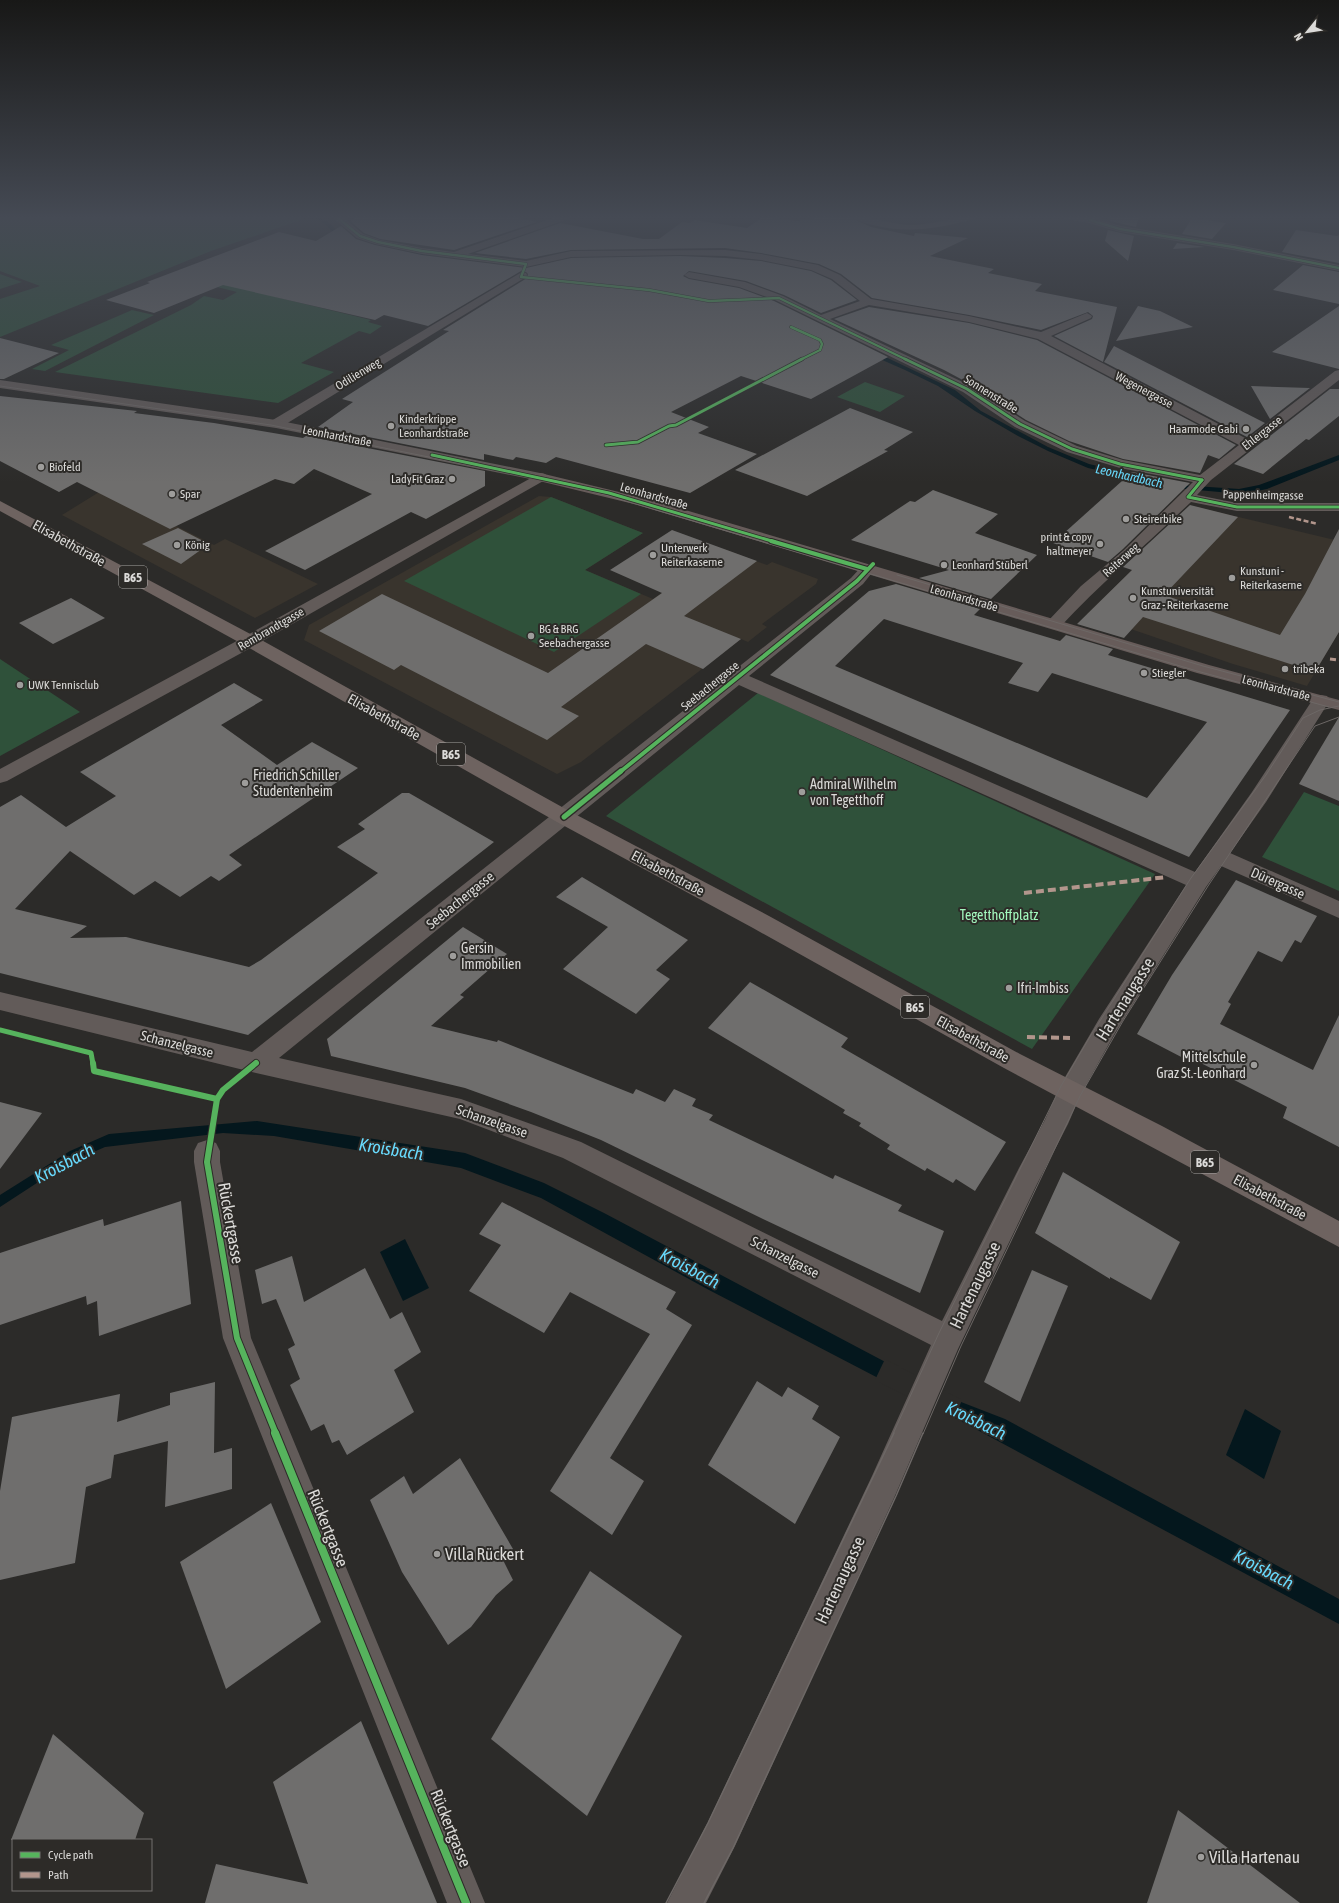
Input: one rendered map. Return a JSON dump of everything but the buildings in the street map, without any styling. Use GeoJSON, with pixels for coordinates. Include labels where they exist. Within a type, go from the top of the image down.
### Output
{"type":"FeatureCollection","features":[{"type":"Feature","properties":{"kind":"main road","name":"Leonhardstraße"},"geometry":{"type":"LineString","coordinates":[[540,477],[643,502],[1203,669],[1339,705]]}},
{"type":"Feature","properties":{"kind":"main road","name":"Elisabethstraße"},"geometry":{"type":"LineString","coordinates":[[0,505],[250,641],[564,818],[761,922],[1070,1091],[1339,1235]]}},
{"type":"Feature","properties":{"kind":"street","name":"Odilienweg"},"geometry":{"type":"LineString","coordinates":[[276,424],[466,306]]}},
{"type":"Feature","properties":{"kind":"street","name":"Sonnenstraße"},"geometry":{"type":"LineString","coordinates":[[794,306],[967,389],[1020,424],[1072,450],[1196,488]]}},
{"type":"Feature","properties":{"kind":"street"},"geometry":{"type":"LineString","coordinates":[[820,319],[857,306]]}},
{"type":"Feature","properties":{"kind":"street","name":"Wegenergasse"},"geometry":{"type":"LineString","coordinates":[[891,306],[969,319],[1042,336],[1246,444]]}},
{"type":"Feature","properties":{"kind":"street"},"geometry":{"type":"LineString","coordinates":[[1042,336],[1087,316]]}},
{"type":"Feature","properties":{"kind":"street","name":"Ehlergasse"},"geometry":{"type":"LineString","coordinates":[[1196,488],[1246,444],[1339,374]]}},
{"type":"Feature","properties":{"kind":"street","name":"Leonhardstraße"},"geometry":{"type":"LineString","coordinates":[[0,384],[276,424],[540,477]]}},
{"type":"Feature","properties":{"kind":"street","name":"Rembrandtgasse"},"geometry":{"type":"LineString","coordinates":[[0,777],[250,641],[540,477]]}},
{"type":"Feature","properties":{"kind":"street","name":"Pappenheimgasse"},"geometry":{"type":"LineString","coordinates":[[1196,488],[1217,504],[1237,507],[1339,507]]}},
{"type":"Feature","properties":{"kind":"street","name":"Reiterweg"},"geometry":{"type":"LineString","coordinates":[[1054,624],[1087,589],[1129,553],[1196,488]]}},
{"type":"Feature","properties":{"kind":"street","name":"Seebachergasse"},"geometry":{"type":"LineString","coordinates":[[256,1063],[564,818],[736,677],[857,581],[867,569]]}},
{"type":"Feature","properties":{"kind":"street"},"geometry":{"type":"LineString","coordinates":[[736,677],[1199,882]]}},
{"type":"Feature","properties":{"kind":"street","name":"Hartenaugasse"},"geometry":{"type":"LineString","coordinates":[[686,1903],[722,1833],[883,1487],[948,1339],[1056,1124],[1070,1091],[1107,1026],[1199,882],[1304,729],[1321,700]]}},
{"type":"Feature","properties":{"kind":"street","name":"Dürergasse"},"geometry":{"type":"LineString","coordinates":[[1218,856],[1339,910]]}},
{"type":"Feature","properties":{"kind":"street","name":"Schanzelgasse"},"geometry":{"type":"LineString","coordinates":[[0,1001],[256,1063],[460,1109],[572,1150],[948,1339]]}},
{"type":"Feature","properties":{"kind":"street","name":"Rückertgasse"},"geometry":{"type":"LineString","coordinates":[[207,1151],[207,1162],[237,1338],[466,1903]]}},
{"type":"Feature","properties":{"kind":"shaded area"},"geometry":{"type":"Polygon","coordinates":[[[159,455],[170,523],[214,545],[225,539],[318,584],[255,618],[62,515],[159,455]]]}},
{"type":"Feature","properties":{"kind":"shaded area","name":"BG & BRG Seebachergasse"},"geometry":{"type":"Polygon","coordinates":[[[539,496],[551,497],[643,533],[585,570],[653,599],[724,549],[767,565],[772,562],[818,579],[816,584],[762,624],[767,627],[748,642],[741,639],[581,762],[557,774],[304,640],[309,625],[539,496]]]}},
{"type":"Feature","properties":{"kind":"shaded area","name":"Kunstuni - Reiterkaserne"},"geometry":{"type":"Polygon","coordinates":[[[1197,507],[1339,541],[1339,632],[1307,686],[1233,664],[1087,614],[1197,507]]]}},
{"type":"Feature","properties":{"kind":"green space"},"geometry":{"type":"Polygon","coordinates":[[[0,306],[77,306],[0,337],[0,306]]]}},
{"type":"Feature","properties":{"kind":"green space"},"geometry":{"type":"Polygon","coordinates":[[[189,306],[312,306],[371,320],[368,322],[382,326],[370,334],[359,331],[301,363],[334,372],[278,403],[55,372],[189,306]]]}},
{"type":"Feature","properties":{"kind":"green space"},"geometry":{"type":"Polygon","coordinates":[[[132,310],[154,315],[45,371],[32,369],[69,350],[51,345],[132,310]]]}},
{"type":"Feature","properties":{"kind":"green space"},"geometry":{"type":"Polygon","coordinates":[[[865,382],[905,396],[880,412],[837,397],[865,382]]]}},
{"type":"Feature","properties":{"kind":"green space"},"geometry":{"type":"Polygon","coordinates":[[[551,497],[643,533],[585,570],[641,594],[554,652],[404,581],[551,497]]]}},
{"type":"Feature","properties":{"kind":"green space","name":"UWK Tennisclub"},"geometry":{"type":"Polygon","coordinates":[[[0,659],[80,712],[0,756],[0,659]]]}},
{"type":"Feature","properties":{"kind":"green space","name":"Tegetthoffplatz"},"geometry":{"type":"Polygon","coordinates":[[[758,693],[1155,874],[1032,1049],[606,816],[758,693]]]}},
{"type":"Feature","properties":{"kind":"green space"},"geometry":{"type":"Polygon","coordinates":[[[1304,792],[1339,806],[1339,891],[1262,857],[1304,792]]]}},
{"type":"Feature","properties":{"kind":"water","name":"Leonhardbach"},"geometry":{"type":"Polygon","coordinates":[[[759,306],[768,306],[856,343],[955,390],[981,411],[1048,447],[1089,464],[1179,485],[1239,489],[1259,485],[1339,455],[1339,460],[1267,489],[1242,494],[1175,488],[1088,468],[1048,451],[1018,436],[975,411],[938,386],[759,306]]]}},
{"type":"Feature","properties":{"kind":"water","name":"Kroisbach"},"geometry":{"type":"Polygon","coordinates":[[[257,1121],[465,1153],[544,1183],[604,1213],[961,1402],[1005,1419],[1339,1599],[1339,1624],[955,1418],[709,1290],[541,1198],[461,1168],[274,1136],[223,1133],[105,1147],[66,1164],[0,1207],[0,1195],[70,1151],[109,1134],[257,1121]]]}},
{"type":"Feature","properties":{"kind":"water"},"geometry":{"type":"Polygon","coordinates":[[[405,1239],[429,1288],[403,1301],[380,1252],[405,1239]]]}},
{"type":"Feature","properties":{"kind":"water"},"geometry":{"type":"Polygon","coordinates":[[[1245,1409],[1281,1431],[1264,1479],[1226,1455],[1245,1409]]]}},
{"type":"Feature","properties":{"kind":"pier"},"geometry":{"type":"Polygon","coordinates":[[[885,1359],[962,1400],[954,1420],[875,1380],[885,1359]]]}},
{"type":"Feature","properties":{"kind":"tram line"},"geometry":{"type":"LineString","coordinates":[[0,386],[271,425],[552,482],[602,494],[1197,671],[1329,707]]}},
{"type":"Feature","properties":{"kind":"tram line"},"geometry":{"type":"LineString","coordinates":[[897,575],[1203,666],[1339,702]]}},
{"type":"Feature","properties":{"kind":"tram line"},"geometry":{"type":"LineString","coordinates":[[893,1434],[939,1333],[1061,1086],[1091,1035],[1191,878],[1266,775],[1303,718],[1320,710],[1339,706]]}},
{"type":"Feature","properties":{"kind":"tram line"},"geometry":{"type":"LineString","coordinates":[[923,1434],[961,1346],[1080,1096],[1123,1021],[1208,886],[1315,726],[1339,717]]}},
{"type":"Feature","properties":{"kind":"tram line"},"geometry":{"type":"LineString","coordinates":[[666,1903],[708,1823],[894,1433]]}},
{"type":"Feature","properties":{"kind":"tram line"},"geometry":{"type":"LineString","coordinates":[[704,1903],[733,1848],[896,1496],[923,1433]]}},
{"type":"Feature","properties":{"kind":"marked path"},"geometry":{"type":"LineString","coordinates":[[1289,517],[1318,524]]}},
{"type":"Feature","properties":{"kind":"marked path"},"geometry":{"type":"LineString","coordinates":[[1330,659],[1339,660]]}},
{"type":"Feature","properties":{"kind":"marked path"},"geometry":{"type":"LineString","coordinates":[[1024,893],[1167,877]]}},
{"type":"Feature","properties":{"kind":"marked path"},"geometry":{"type":"LineString","coordinates":[[1027,1037],[1070,1038]]}},
{"type":"Feature","properties":{"kind":"cycle path"},"geometry":{"type":"LineString","coordinates":[[794,306],[967,389],[1020,424],[1072,449],[1120,464],[1202,480]]}},
{"type":"Feature","properties":{"kind":"cycle path"},"geometry":{"type":"LineString","coordinates":[[606,445],[638,442],[669,426],[676,425],[820,350],[822,344],[820,340],[791,327]]}},
{"type":"Feature","properties":{"kind":"cycle path"},"geometry":{"type":"LineString","coordinates":[[432,455],[609,493],[867,569]]}},
{"type":"Feature","properties":{"kind":"cycle path"},"geometry":{"type":"LineString","coordinates":[[1202,480],[1188,497],[1237,507],[1339,507]]}},
{"type":"Feature","properties":{"kind":"cycle path"},"geometry":{"type":"LineString","coordinates":[[564,817],[857,581],[873,564]]}},
{"type":"Feature","properties":{"kind":"cycle path"},"geometry":{"type":"LineString","coordinates":[[0,1030],[91,1053],[94,1071],[217,1099]]}},
{"type":"Feature","properties":{"kind":"cycle path"},"geometry":{"type":"LineString","coordinates":[[256,1063],[223,1090],[217,1099],[207,1162],[237,1338],[466,1903]]}},
{"type":"Feature","properties":{"kind":"place","name":"Kinderkrippe Leonhardstraße"},"geometry":{"type":"Point","coordinates":[391,426]}},
{"type":"Feature","properties":{"kind":"place","name":"Haarmode Gabi"},"geometry":{"type":"Point","coordinates":[1246,429]}},
{"type":"Feature","properties":{"kind":"place","name":"Biofeld"},"geometry":{"type":"Point","coordinates":[41,467]}},
{"type":"Feature","properties":{"kind":"place","name":"LadyFit Graz"},"geometry":{"type":"Point","coordinates":[452,479]}},
{"type":"Feature","properties":{"kind":"place","name":"Spar"},"geometry":{"type":"Point","coordinates":[172,494]}},
{"type":"Feature","properties":{"kind":"place","name":"Steirerbike"},"geometry":{"type":"Point","coordinates":[1126,519]}},
{"type":"Feature","properties":{"kind":"place","name":"print & copy haltmeyer"},"geometry":{"type":"Point","coordinates":[1100,544]}},
{"type":"Feature","properties":{"kind":"place","name":"König"},"geometry":{"type":"Point","coordinates":[177,545]}},
{"type":"Feature","properties":{"kind":"place","name":"Unterwerk Reiterkaserne"},"geometry":{"type":"Point","coordinates":[653,555]}},
{"type":"Feature","properties":{"kind":"place","name":"Leonhard Stüberl"},"geometry":{"type":"Point","coordinates":[944,565]}},
{"type":"Feature","properties":{"kind":"place","name":"Kunstuni - Reiterkaserne"},"geometry":{"type":"Point","coordinates":[1232,578]}},
{"type":"Feature","properties":{"kind":"place","name":"Kunstuniversität Graz - Reiterkaserne"},"geometry":{"type":"Point","coordinates":[1133,598]}},
{"type":"Feature","properties":{"kind":"place","name":"BG & BRG Seebachergasse"},"geometry":{"type":"Point","coordinates":[531,636]}},
{"type":"Feature","properties":{"kind":"place","name":"tribeka"},"geometry":{"type":"Point","coordinates":[1285,669]}},
{"type":"Feature","properties":{"kind":"place","name":"Stiegler"},"geometry":{"type":"Point","coordinates":[1144,673]}},
{"type":"Feature","properties":{"kind":"place","name":"UWK Tennisclub"},"geometry":{"type":"Point","coordinates":[20,685]}},
{"type":"Feature","properties":{"kind":"place","name":"Friedrich Schiller Studentenheim"},"geometry":{"type":"Point","coordinates":[245,783]}},
{"type":"Feature","properties":{"kind":"place","name":"Admiral Wilhelm von Tegetthoff"},"geometry":{"type":"Point","coordinates":[802,792]}},
{"type":"Feature","properties":{"kind":"place","name":"Gersin Immobilien"},"geometry":{"type":"Point","coordinates":[453,956]}},
{"type":"Feature","properties":{"kind":"place","name":"Ifri-Imbiss"},"geometry":{"type":"Point","coordinates":[1009,988]}},
{"type":"Feature","properties":{"kind":"place","name":"Mittelschule Graz St.-Leonhard"},"geometry":{"type":"Point","coordinates":[1254,1065]}},
{"type":"Feature","properties":{"kind":"place","name":"Villa Rückert"},"geometry":{"type":"Point","coordinates":[437,1554]}},
{"type":"Feature","properties":{"kind":"place","name":"Villa Hartenau"},"geometry":{"type":"Point","coordinates":[1201,1857]}}]}
